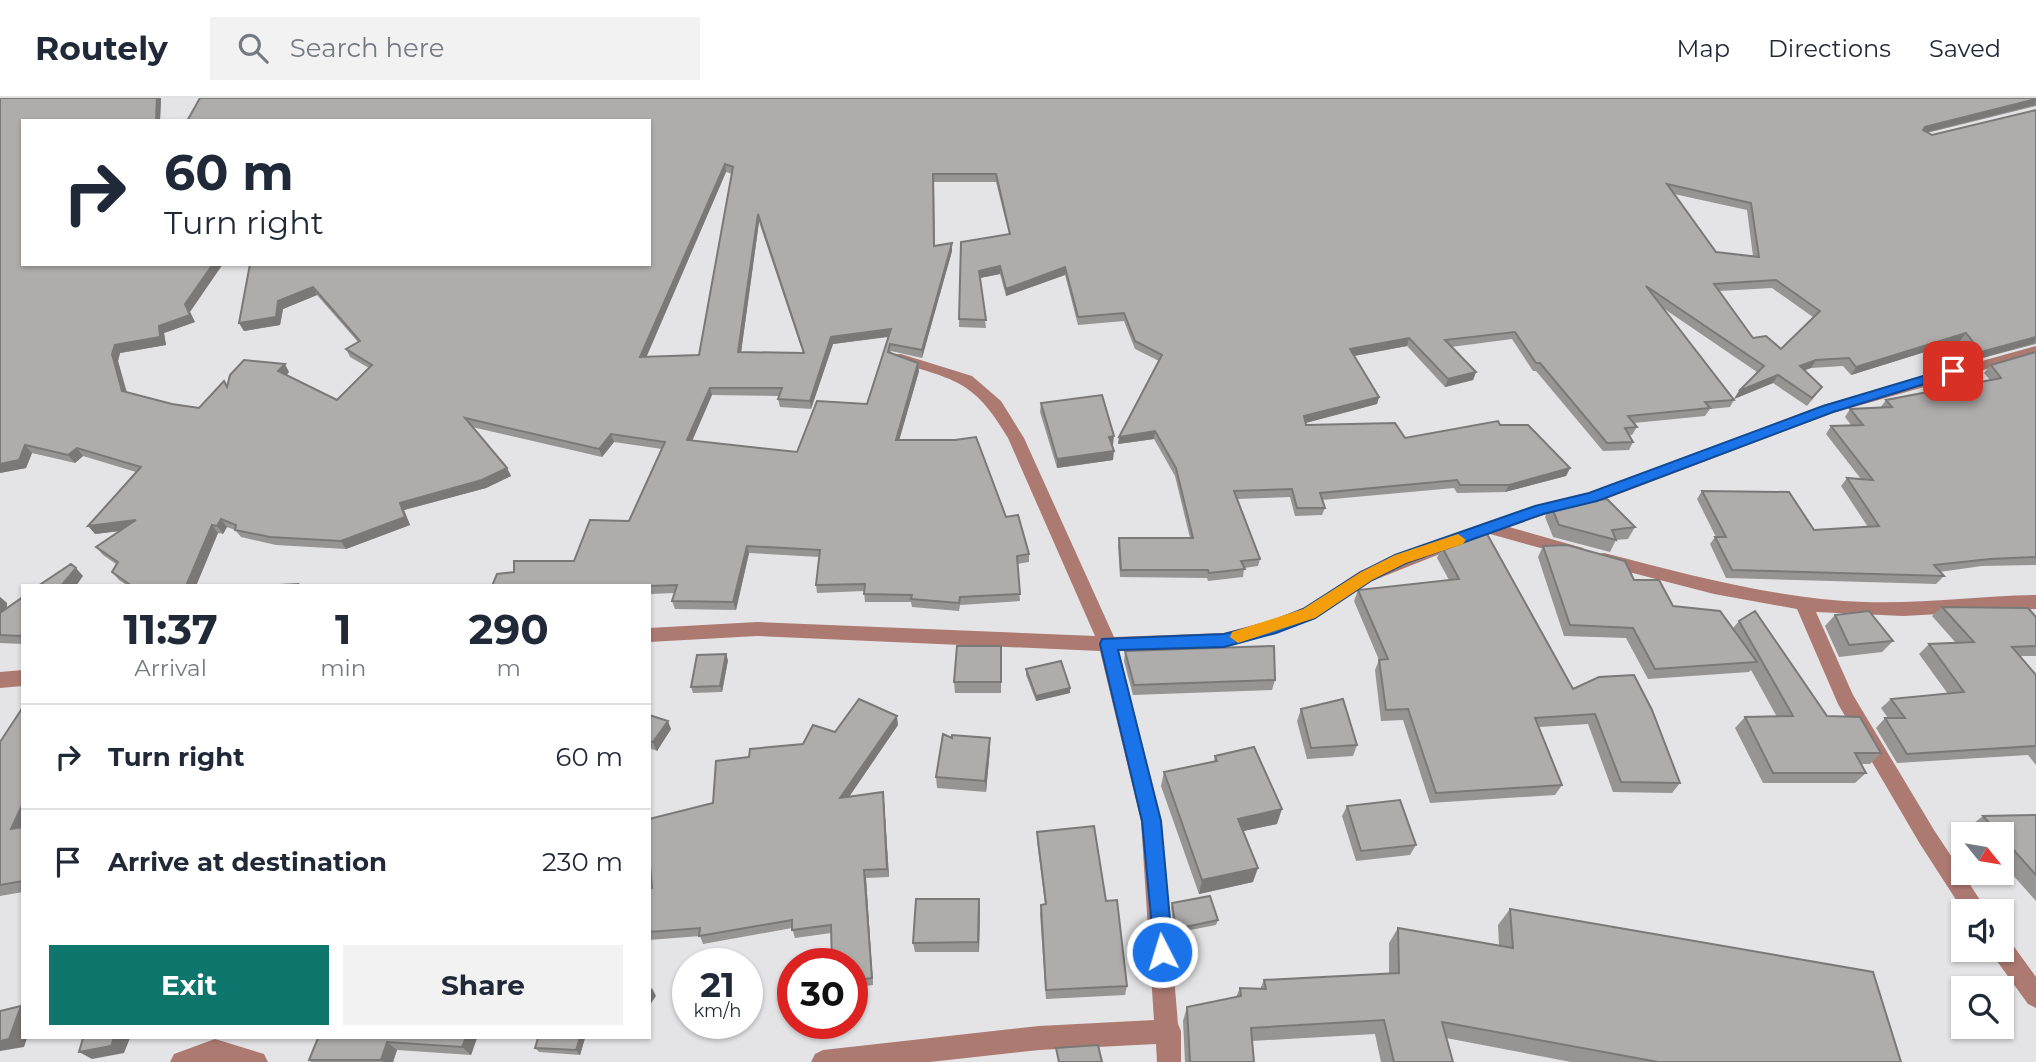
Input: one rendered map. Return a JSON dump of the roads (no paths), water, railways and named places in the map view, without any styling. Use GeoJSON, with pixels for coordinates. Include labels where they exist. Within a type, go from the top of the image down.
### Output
{"type":"FeatureCollection","features":[{"type":"Feature","properties":{"kind":"street"},"geometry":{"type":"LineString","coordinates":[[651,635],[757,629],[1108,644],[1224,640],[1309,614],[1366,576],[1401,559],[1541,510],[1592,498],[1828,409],[2036,350]]}},
{"type":"Feature","properties":{"kind":"street"},"geometry":{"type":"LineString","coordinates":[[896,357],[967,379],[996,404],[1016,438],[1108,644],[1151,821],[1169,1031],[1169,1062]]}},
{"type":"Feature","properties":{"kind":"street"},"geometry":{"type":"LineString","coordinates":[[1493,529],[1672,577],[1803,602],[1902,609],[2036,602]]}},
{"type":"Feature","properties":{"kind":"street"},"geometry":{"type":"LineString","coordinates":[[1803,602],[1845,698],[1927,837],[1968,899]]}},
{"type":"Feature","properties":{"kind":"street"},"geometry":{"type":"LineString","coordinates":[[0,680],[21,678]]}},
{"type":"Feature","properties":{"kind":"street"},"geometry":{"type":"LineString","coordinates":[[2011,962],[2036,996]]}},
{"type":"Feature","properties":{"kind":"street"},"geometry":{"type":"LineString","coordinates":[[823,1062],[1040,1038],[1169,1031]]}},
{"type":"Feature","properties":{"kind":"street"},"geometry":{"type":"LineString","coordinates":[[182,1062],[215,1051],[256,1062]]}}]}
